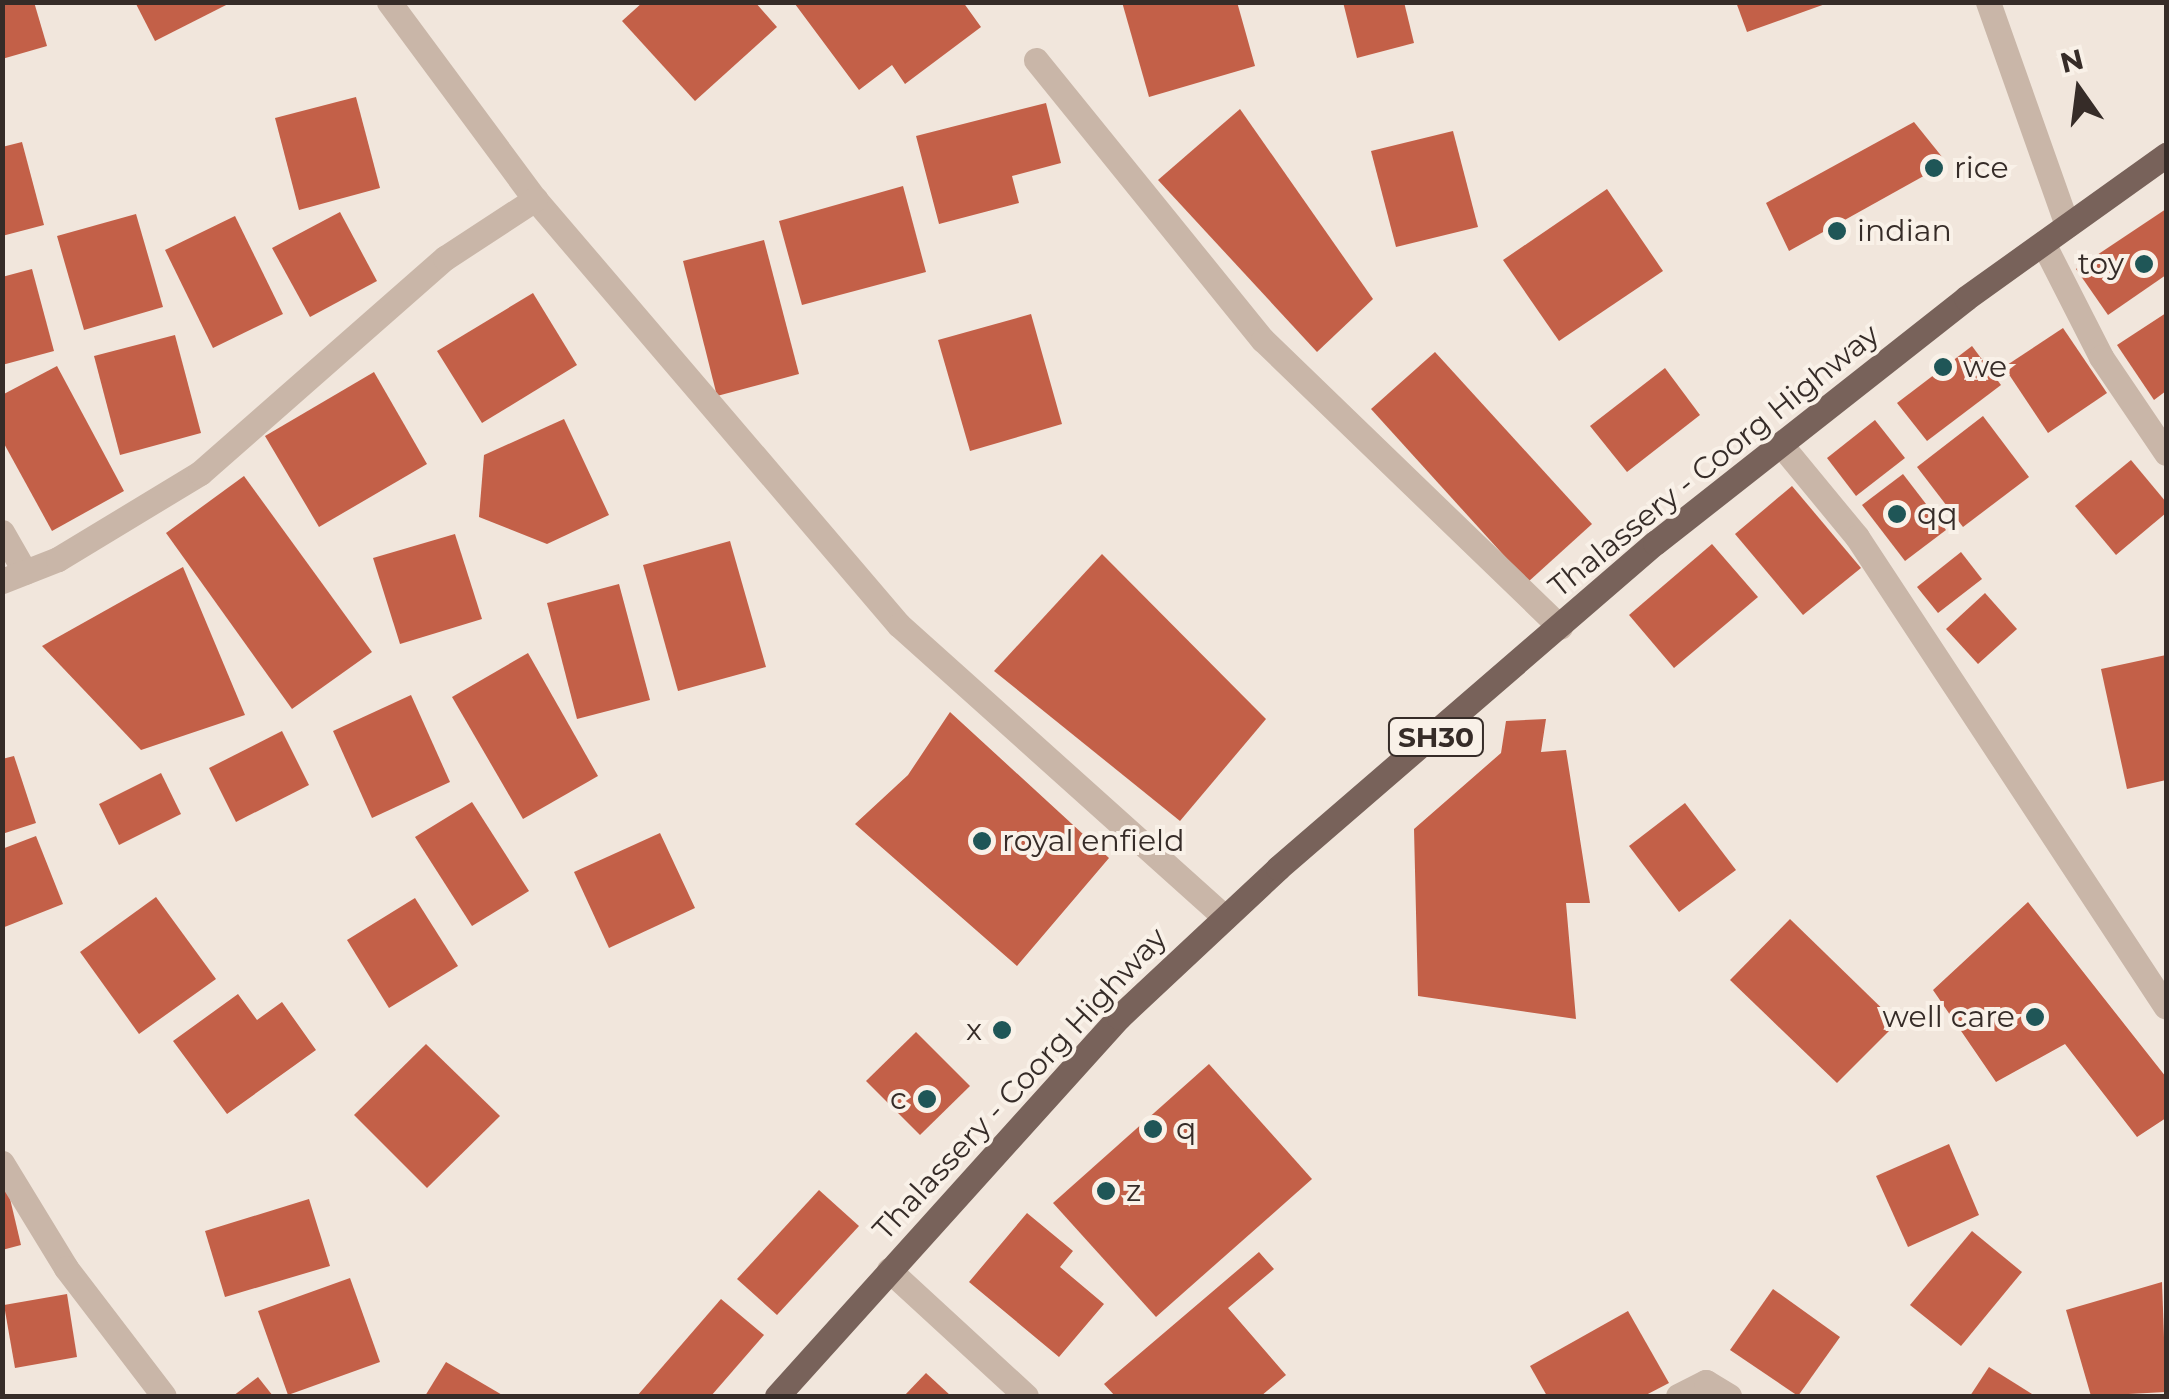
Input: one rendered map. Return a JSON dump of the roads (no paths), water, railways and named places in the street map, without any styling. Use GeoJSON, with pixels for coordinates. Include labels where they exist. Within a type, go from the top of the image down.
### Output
{"type":"FeatureCollection","features":[{"type":"Feature","properties":{"kind":"main road","name":"Thalassery - Coorg Highway"},"geometry":{"type":"LineString","coordinates":[[776,1396],[1119,1016],[1225,917],[1560,627],[1782,446],[2044,243],[2166,155]]}},
{"type":"Feature","properties":{"kind":"street"},"geometry":{"type":"LineString","coordinates":[[389,2],[535,198],[899,625],[1225,917]]}},
{"type":"Feature","properties":{"kind":"street"},"geometry":{"type":"LineString","coordinates":[[1988,2],[2067,226]]}},
{"type":"Feature","properties":{"kind":"street"},"geometry":{"type":"LineString","coordinates":[[1036,60],[1262,340],[1560,627]]}},
{"type":"Feature","properties":{"kind":"street"},"geometry":{"type":"LineString","coordinates":[[2,532],[14,576],[200,472],[446,258],[535,198]]}},
{"type":"Feature","properties":{"kind":"street"},"geometry":{"type":"LineString","coordinates":[[2044,243],[2101,356],[2166,453]]}},
{"type":"Feature","properties":{"kind":"street"},"geometry":{"type":"LineString","coordinates":[[1782,446],[1857,537],[2166,1006]]}},
{"type":"Feature","properties":{"kind":"street"},"geometry":{"type":"LineString","coordinates":[[2,1163],[66,1268],[164,1396]]}},
{"type":"Feature","properties":{"kind":"street"},"geometry":{"type":"LineString","coordinates":[[889,1270],[1026,1396]]}},
{"type":"Feature","properties":{"kind":"street"},"geometry":{"type":"LineString","coordinates":[[1678,1396],[1706,1382],[1729,1396]]}},
{"type":"Feature","properties":{"kind":"place","name":"rice"},"geometry":{"type":"Point","coordinates":[1934,168]}},
{"type":"Feature","properties":{"kind":"place","name":"indian"},"geometry":{"type":"Point","coordinates":[1837,231]}},
{"type":"Feature","properties":{"kind":"place","name":"toy"},"geometry":{"type":"Point","coordinates":[2144,264]}},
{"type":"Feature","properties":{"kind":"place","name":"we"},"geometry":{"type":"Point","coordinates":[1943,367]}},
{"type":"Feature","properties":{"kind":"place","name":"qq"},"geometry":{"type":"Point","coordinates":[1897,514]}},
{"type":"Feature","properties":{"kind":"place","name":"royal enfield"},"geometry":{"type":"Point","coordinates":[982,841]}},
{"type":"Feature","properties":{"kind":"place","name":"well care"},"geometry":{"type":"Point","coordinates":[2035,1017]}},
{"type":"Feature","properties":{"kind":"place","name":"x"},"geometry":{"type":"Point","coordinates":[1002,1030]}},
{"type":"Feature","properties":{"kind":"place","name":"c"},"geometry":{"type":"Point","coordinates":[927,1099]}},
{"type":"Feature","properties":{"kind":"place","name":"q"},"geometry":{"type":"Point","coordinates":[1153,1129]}},
{"type":"Feature","properties":{"kind":"place","name":"z"},"geometry":{"type":"Point","coordinates":[1106,1191]}}]}
